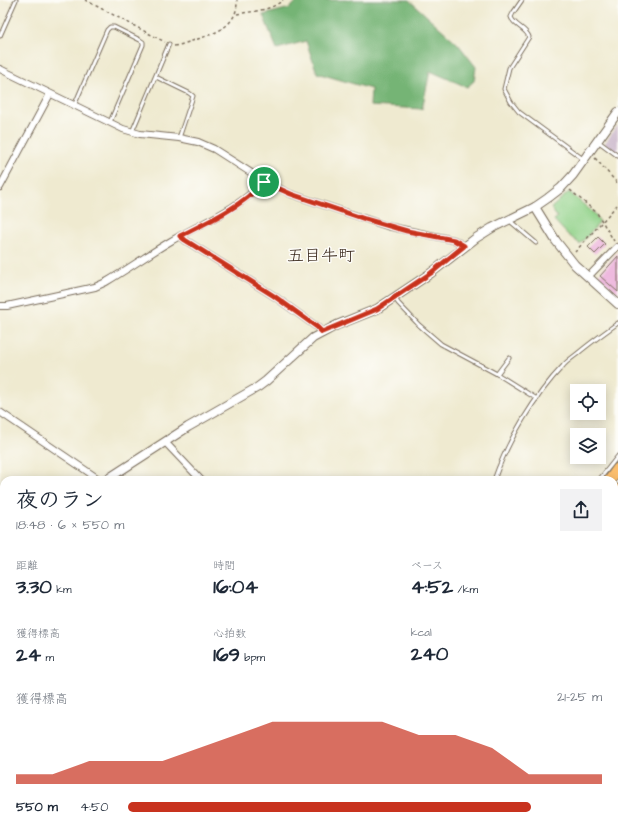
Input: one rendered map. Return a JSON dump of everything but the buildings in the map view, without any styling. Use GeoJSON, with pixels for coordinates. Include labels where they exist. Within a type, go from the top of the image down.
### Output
{"type":"FeatureCollection","features":[{"type":"Feature","properties":{"kind":"street"},"geometry":{"type":"LineString","coordinates":[[0,69],[109,123],[132,132],[198,142],[214,149],[264,182],[291,194],[365,219],[407,231],[454,240],[464,246]]}},
{"type":"Feature","properties":{"kind":"street"},"geometry":{"type":"LineString","coordinates":[[0,187],[50,94]]}},
{"type":"Feature","properties":{"kind":"street"},"geometry":{"type":"LineString","coordinates":[[112,476],[188,427],[258,387],[306,344],[322,332],[377,309],[431,273],[464,246],[492,228],[534,207],[564,184],[587,156],[618,112]]}},
{"type":"Feature","properties":{"kind":"street"},"geometry":{"type":"LineString","coordinates":[[0,306],[7,306],[95,287],[112,279],[180,236],[228,212],[264,182]]}},
{"type":"Feature","properties":{"kind":"street"},"geometry":{"type":"LineString","coordinates":[[534,207],[556,241],[569,257],[588,277],[618,304]]}},
{"type":"Feature","properties":{"kind":"street"},"geometry":{"type":"LineString","coordinates":[[180,236],[274,296],[322,332]]}},
{"type":"Feature","properties":{"kind":"street"},"geometry":{"type":"LineString","coordinates":[[588,277],[617,247]]}},
{"type":"Feature","properties":{"kind":"street"},"geometry":{"type":"LineString","coordinates":[[0,412],[94,476]]}},
{"type":"Feature","properties":{"kind":"street"},"geometry":{"type":"LineString","coordinates":[[165,442],[197,476]]}},
{"type":"Feature","properties":{"kind":"lane"},"geometry":{"type":"LineString","coordinates":[[0,36],[16,0]]}},
{"type":"Feature","properties":{"kind":"lane"},"geometry":{"type":"LineString","coordinates":[[522,0],[513,12],[511,19],[528,33],[529,37],[509,68],[504,89],[511,102],[519,112],[587,156]]}},
{"type":"Feature","properties":{"kind":"lane"},"geometry":{"type":"LineString","coordinates":[[74,106],[110,27],[140,40],[143,42],[143,45],[109,123]]}},
{"type":"Feature","properties":{"kind":"lane"},"geometry":{"type":"LineString","coordinates":[[132,132],[169,44]]}},
{"type":"Feature","properties":{"kind":"lane"},"geometry":{"type":"LineString","coordinates":[[156,77],[193,96],[179,138]]}},
{"type":"Feature","properties":{"kind":"lane"},"geometry":{"type":"LineString","coordinates":[[598,141],[618,156]]}},
{"type":"Feature","properties":{"kind":"lane"},"geometry":{"type":"LineString","coordinates":[[508,220],[536,243]]}},
{"type":"Feature","properties":{"kind":"lane"},"geometry":{"type":"LineString","coordinates":[[395,298],[419,325],[441,344],[497,374],[537,399]]}},
{"type":"Feature","properties":{"kind":"lane"},"geometry":{"type":"LineString","coordinates":[[496,476],[506,452],[537,399],[564,365],[618,323]]}},
{"type":"Feature","properties":{"kind":"lane"},"geometry":{"type":"LineString","coordinates":[[497,374],[509,358]]}},
{"type":"Feature","properties":{"kind":"lane"},"geometry":{"type":"LineString","coordinates":[[604,476],[616,467],[618,456]]}},
{"type":"Feature","properties":{"kind":"path"},"geometry":{"type":"LineString","coordinates":[[85,0],[169,44],[177,45],[218,31],[230,22],[236,14],[237,0]]}},
{"type":"Feature","properties":{"kind":"path"},"geometry":{"type":"LineString","coordinates":[[236,14],[267,10],[278,5],[284,0]]}},
{"type":"Feature","properties":{"kind":"path"},"geometry":{"type":"LineString","coordinates":[[587,156],[594,157],[618,184]]}},
{"type":"Feature","properties":{"kind":"path"},"geometry":{"type":"LineString","coordinates":[[564,184],[597,213],[617,247]]}},
{"type":"Feature","properties":{"kind":"path"},"geometry":{"type":"LineString","coordinates":[[569,257],[577,251],[618,204]]}},
{"type":"Feature","properties":{"kind":"shaded area"},"geometry":{"type":"Polygon","coordinates":[[[618,125],[618,154],[604,144],[618,125]]]}},
{"type":"Feature","properties":{"kind":"shaded area"},"geometry":{"type":"Polygon","coordinates":[[[618,251],[618,294],[596,277],[618,251]]]}},
{"type":"Feature","properties":{"kind":"green space"},"geometry":{"type":"Polygon","coordinates":[[[298,0],[409,0],[458,44],[476,67],[474,81],[467,87],[430,71],[422,109],[370,106],[371,89],[317,73],[306,41],[277,49],[263,15],[290,8],[298,0]]]}},
{"type":"Feature","properties":{"kind":"green space"},"geometry":{"type":"Polygon","coordinates":[[[569,192],[595,214],[600,222],[580,244],[567,234],[554,220],[557,217],[551,208],[569,192]]]}},
{"type":"Feature","properties":{"kind":"district","name":"五目牛町"},"geometry":{"type":"Point","coordinates":[321,256]}},
{"type":"Feature","properties":{"kind":"route"},"geometry":{"type":"LineString","coordinates":[[264,182],[291,194],[365,219],[407,231],[458,241],[464,246],[431,273],[377,309],[322,332],[274,296],[180,236],[228,212],[264,182]]}}]}
